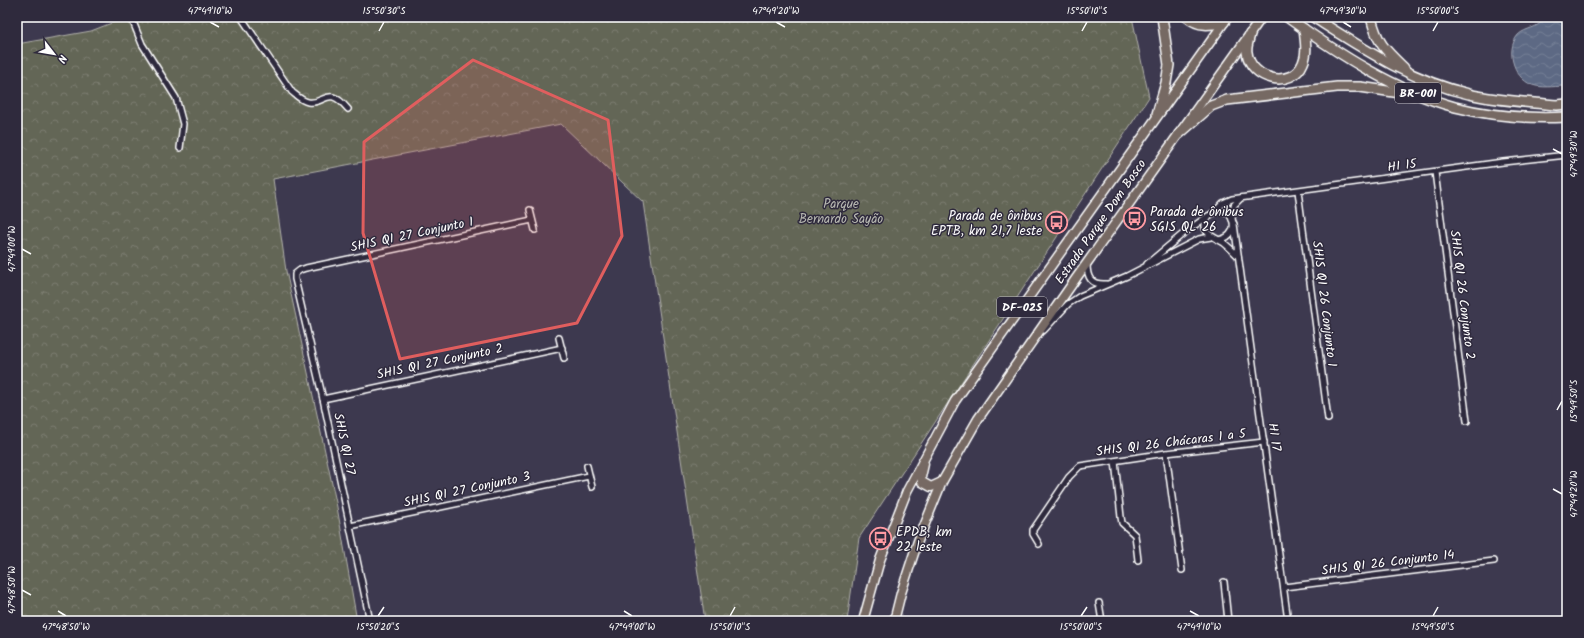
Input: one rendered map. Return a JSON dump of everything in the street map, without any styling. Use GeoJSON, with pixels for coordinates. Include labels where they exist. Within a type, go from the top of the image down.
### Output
{"type":"FeatureCollection","features":[{"type":"Feature","properties":{"kind":"highway"},"geometry":{"type":"LineString","coordinates":[[1157,114],[1166,83],[1169,65],[1162,17]]}},
{"type":"Feature","properties":{"kind":"highway"},"geometry":{"type":"LineString","coordinates":[[1187,17],[1200,24],[1209,25],[1226,20]]}},
{"type":"Feature","properties":{"kind":"highway","name":"BR-001"},"geometry":{"type":"LineString","coordinates":[[1286,17],[1336,51],[1380,76],[1421,95],[1455,107],[1485,112],[1522,117],[1567,117]]}},
{"type":"Feature","properties":{"kind":"highway","name":"BR-001"},"geometry":{"type":"LineString","coordinates":[[1313,17],[1373,55],[1412,76],[1468,94],[1567,104]]}},
{"type":"Feature","properties":{"kind":"highway"},"geometry":{"type":"LineString","coordinates":[[1371,17],[1374,30],[1385,50],[1412,76]]}},
{"type":"Feature","properties":{"kind":"highway"},"geometry":{"type":"LineString","coordinates":[[1250,34],[1247,52],[1250,62],[1256,71],[1266,77],[1278,79],[1288,77],[1297,72],[1303,63],[1306,54],[1304,29]]}},
{"type":"Feature","properties":{"kind":"highway"},"geometry":{"type":"LineString","coordinates":[[1179,134],[1211,106],[1227,100],[1337,87],[1360,87],[1408,95],[1421,95]]}},
{"type":"Feature","properties":{"kind":"main road","name":"Estrada Parque Dom Bosco"},"geometry":{"type":"LineString","coordinates":[[894,621],[901,593],[918,541],[942,482],[978,419],[1022,354],[1262,17]]}},
{"type":"Feature","properties":{"kind":"main road","name":"Estrada Parque Dom Bosco"},"geometry":{"type":"LineString","coordinates":[[863,621],[880,560],[904,497],[956,401],[1157,114],[1226,20]]}},
{"type":"Feature","properties":{"kind":"main road"},"geometry":{"type":"LineString","coordinates":[[932,443],[922,469],[922,482],[932,487],[942,482]]}},
{"type":"Feature","properties":{"kind":"street"},"geometry":{"type":"LineString","coordinates":[[131,17],[142,44],[176,98],[183,124],[180,148]]}},
{"type":"Feature","properties":{"kind":"street"},"geometry":{"type":"LineString","coordinates":[[241,17],[292,92],[301,100],[313,102],[326,97],[334,97],[340,100],[348,109]]}},
{"type":"Feature","properties":{"kind":"street","name":"HI 15"},"geometry":{"type":"LineString","coordinates":[[1215,212],[1228,200],[1567,155]]}},
{"type":"Feature","properties":{"kind":"street","name":"SHIS QI 26 Conjunto 2"},"geometry":{"type":"LineString","coordinates":[[1435,172],[1467,421]]}},
{"type":"Feature","properties":{"kind":"street","name":"SHIS QI 26 Conjunto 1"},"geometry":{"type":"LineString","coordinates":[[1298,191],[1328,419]]}},
{"type":"Feature","properties":{"kind":"street"},"geometry":{"type":"LineString","coordinates":[[1218,240],[1224,239],[1230,235],[1233,230],[1234,205],[1241,198]]}},
{"type":"Feature","properties":{"kind":"street"},"geometry":{"type":"LineString","coordinates":[[530,210],[535,230]]}},
{"type":"Feature","properties":{"kind":"street"},"geometry":{"type":"LineString","coordinates":[[1142,268],[1184,233],[1215,212],[1225,212],[1233,221]]}},
{"type":"Feature","properties":{"kind":"street"},"geometry":{"type":"LineString","coordinates":[[1209,216],[1205,227],[1211,237],[1218,240],[1238,256]]}},
{"type":"Feature","properties":{"kind":"street","name":"SHIS QI 27 Conjunto 1"},"geometry":{"type":"LineString","coordinates":[[296,272],[532,220]]}},
{"type":"Feature","properties":{"kind":"street","name":"HI 17"},"geometry":{"type":"LineString","coordinates":[[1233,221],[1288,621]]}},
{"type":"Feature","properties":{"kind":"street"},"geometry":{"type":"LineString","coordinates":[[1022,354],[1068,304],[1080,296],[1109,284],[1195,241],[1211,237]]}},
{"type":"Feature","properties":{"kind":"street"},"geometry":{"type":"LineString","coordinates":[[1087,263],[1087,275],[1089,280],[1094,284],[1109,284]]}},
{"type":"Feature","properties":{"kind":"street","name":"SHIS QI 27"},"geometry":{"type":"LineString","coordinates":[[296,272],[295,279],[323,399],[370,621]]}},
{"type":"Feature","properties":{"kind":"street"},"geometry":{"type":"LineString","coordinates":[[559,338],[564,358]]}},
{"type":"Feature","properties":{"kind":"street","name":"SHIS QI 27 Conjunto 2"},"geometry":{"type":"LineString","coordinates":[[323,399],[562,348]]}},
{"type":"Feature","properties":{"kind":"street","name":"SHIS QI 26 Chácaras 1 a 5"},"geometry":{"type":"LineString","coordinates":[[1038,544],[1033,534],[1033,530],[1069,477],[1080,466],[1166,453],[1264,442]]}},
{"type":"Feature","properties":{"kind":"street"},"geometry":{"type":"LineString","coordinates":[[1166,453],[1182,570]]}},
{"type":"Feature","properties":{"kind":"street"},"geometry":{"type":"LineString","coordinates":[[1115,461],[1122,523],[1135,535],[1138,560]]}},
{"type":"Feature","properties":{"kind":"street"},"geometry":{"type":"LineString","coordinates":[[587,466],[592,487]]}},
{"type":"Feature","properties":{"kind":"street","name":"SHIS QI 27 Conjunto 3"},"geometry":{"type":"LineString","coordinates":[[350,526],[589,476]]}},
{"type":"Feature","properties":{"kind":"street","name":"SHIS QI 26 Conjunto 14"},"geometry":{"type":"LineString","coordinates":[[1284,588],[1494,561]]}},
{"type":"Feature","properties":{"kind":"street"},"geometry":{"type":"LineString","coordinates":[[1224,582],[1228,621]]}},
{"type":"Feature","properties":{"kind":"street"},"geometry":{"type":"LineString","coordinates":[[1099,603],[1102,621]]}},
{"type":"Feature","properties":{"kind":"highlighted area"},"geometry":{"type":"Polygon","coordinates":[[[473,60],[608,120],[622,236],[577,323],[400,359],[363,233],[364,142],[473,60]]]}},
{"type":"Feature","properties":{"kind":"green space","name":"Parque Bernardo Sayão"},"geometry":{"type":"Polygon","coordinates":[[[127,17],[1132,17],[1149,97],[859,538],[847,621],[705,621],[643,202],[561,124],[273,179],[286,271],[337,507],[357,621],[17,621],[17,44],[91,31],[127,17]]]}},
{"type":"Feature","properties":{"kind":"water"},"geometry":{"type":"Polygon","coordinates":[[[1546,17],[1567,17],[1567,86],[1536,86],[1522,79],[1514,65],[1512,49],[1518,35],[1521,32],[1539,24],[1546,17]]]}},
{"type":"Feature","properties":{"kind":"place","name":"Parada de ônibus SGIS QL 26"},"geometry":{"type":"Point","coordinates":[1135,219]}},
{"type":"Feature","properties":{"kind":"place","name":"Parada de ônibus EPTB, km 21,7 leste"},"geometry":{"type":"Point","coordinates":[1057,223]}},
{"type":"Feature","properties":{"kind":"place","name":"EPDB, km 22 leste"},"geometry":{"type":"Point","coordinates":[880,539]}}]}
